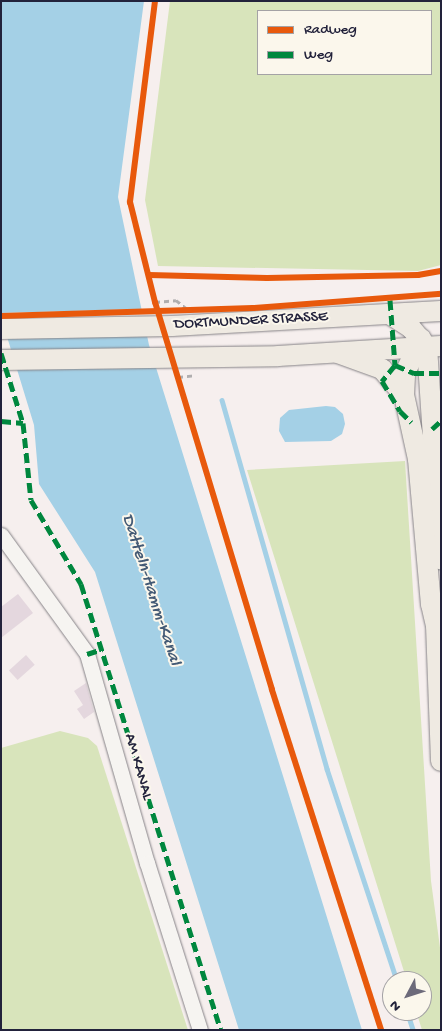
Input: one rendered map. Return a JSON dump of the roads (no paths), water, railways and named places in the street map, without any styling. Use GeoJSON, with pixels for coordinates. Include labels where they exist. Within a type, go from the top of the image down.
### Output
{"type":"FeatureCollection","features":[{"type":"Feature","properties":{"kind":"main road","name":"DORTMUNDER STRASSE"},"geometry":{"type":"LineString","coordinates":[[1,329],[173,318],[391,315],[439,312]]}},
{"type":"Feature","properties":{"kind":"main road"},"geometry":{"type":"LineString","coordinates":[[439,312],[426,345],[405,373],[404,395],[418,459],[431,604],[438,618],[441,761]]}},
{"type":"Feature","properties":{"kind":"main road"},"geometry":{"type":"LineString","coordinates":[[391,315],[412,328],[426,345],[441,560]]}},
{"type":"Feature","properties":{"kind":"main road","name":"DORTMUNDER STRASSE"},"geometry":{"type":"LineString","coordinates":[[1,360],[181,358],[338,353],[426,345]]}},
{"type":"Feature","properties":{"kind":"main road"},"geometry":{"type":"LineString","coordinates":[[338,353],[382,369],[404,395]]}},
{"type":"Feature","properties":{"kind":"lane","name":"AM KANAL"},"geometry":{"type":"LineString","coordinates":[[1,535],[87,654],[145,854],[200,1030]]}},
{"type":"Feature","properties":{"kind":"water","name":"Datteln-Hamm-Kanal"},"geometry":{"type":"Polygon","coordinates":[[[1,1],[144,1],[118,197],[149,345],[362,1030],[239,1030],[95,572],[39,484],[34,425],[1,317],[1,1]]]}},
{"type":"Feature","properties":{"kind":"water"},"geometry":{"type":"Polygon","coordinates":[[[326,406],[335,407],[343,414],[345,424],[342,434],[331,441],[285,442],[279,431],[280,418],[289,410],[326,406]]]}},
{"type":"Feature","properties":{"kind":"waterway"},"geometry":{"type":"LineString","coordinates":[[222,400],[327,769],[394,971]]}},
{"type":"Feature","properties":{"kind":"waterway"},"geometry":{"type":"LineString","coordinates":[[410,1021],[413,1030]]}}]}
